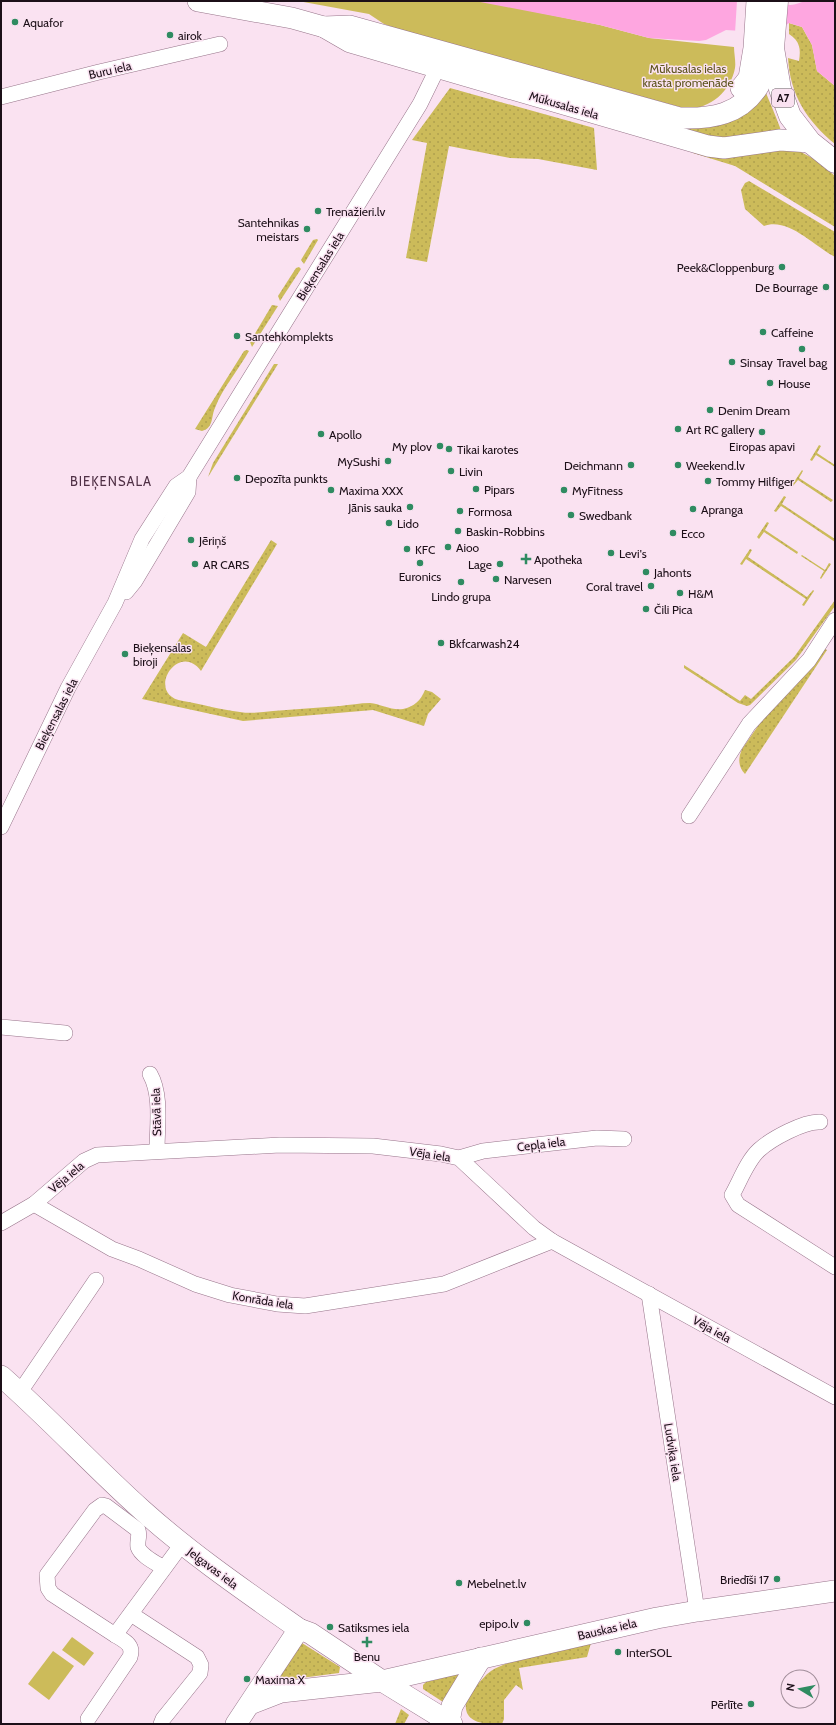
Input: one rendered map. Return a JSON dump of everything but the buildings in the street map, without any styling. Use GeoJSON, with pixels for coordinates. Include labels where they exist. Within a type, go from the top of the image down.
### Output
{"type":"FeatureCollection","features":[{"type":"Feature","properties":{"kind":"highway","name":"Mūkusalas iela"},"geometry":{"type":"LineString","coordinates":[[777,1],[764,48],[790,116],[810,142],[835,162]]}},
{"type":"Feature","properties":{"kind":"street","name":"Mūkusalas iela"},"geometry":{"type":"LineString","coordinates":[[198,1],[258,11],[324,27],[350,42],[442,60],[680,118],[723,115],[742,104],[758,86],[764,48],[757,1]]}},
{"type":"Feature","properties":{"kind":"street","name":"Buru iela"},"geometry":{"type":"LineString","coordinates":[[1,98],[99,72],[220,44]]}},
{"type":"Feature","properties":{"kind":"street","name":"Mūkusalas iela"},"geometry":{"type":"LineString","coordinates":[[442,60],[708,146],[724,148],[780,140],[810,142]]}},
{"type":"Feature","properties":{"kind":"street","name":"Bieķensalas iela"},"geometry":{"type":"LineString","coordinates":[[1,827],[68,688],[115,603],[142,539],[176,486],[188,477],[420,104],[442,60]]}},
{"type":"Feature","properties":{"kind":"street"},"geometry":{"type":"LineString","coordinates":[[689,816],[748,724],[809,660],[835,620]]}},
{"type":"Feature","properties":{"kind":"street"},"geometry":{"type":"LineString","coordinates":[[1,1027],[65,1033]]}},
{"type":"Feature","properties":{"kind":"street","name":"Stāvā iela"},"geometry":{"type":"LineString","coordinates":[[150,1074],[154,1081],[156,1095],[157,1151]]}},
{"type":"Feature","properties":{"kind":"street"},"geometry":{"type":"LineString","coordinates":[[820,1122],[812,1121],[803,1124],[759,1150],[746,1169],[732,1195],[738,1205],[835,1268]]}},
{"type":"Feature","properties":{"kind":"street","name":"Cepļa iela"},"geometry":{"type":"LineString","coordinates":[[459,1158],[483,1151],[552,1143],[597,1138],[624,1139]]}},
{"type":"Feature","properties":{"kind":"street","name":"Vēja iela"},"geometry":{"type":"LineString","coordinates":[[1,1223],[34,1204],[90,1158],[97,1155],[280,1145],[373,1146],[441,1154],[459,1158],[534,1228],[552,1241],[835,1397]]}},
{"type":"Feature","properties":{"kind":"street","name":"Konrāda iela"},"geometry":{"type":"LineString","coordinates":[[34,1204],[112,1249],[139,1258],[195,1284],[230,1294],[277,1304],[305,1306],[444,1284],[552,1241]]}},
{"type":"Feature","properties":{"kind":"street"},"geometry":{"type":"LineString","coordinates":[[18,1391],[24,1386],[96,1280]]}},
{"type":"Feature","properties":{"kind":"street","name":"Ludviķa iela"},"geometry":{"type":"LineString","coordinates":[[649,1294],[697,1611]]}},
{"type":"Feature","properties":{"kind":"street","name":"Jelgavas iela"},"geometry":{"type":"LineString","coordinates":[[1,1376],[142,1510],[182,1544],[231,1582],[299,1629],[310,1633],[382,1681],[450,1723]]}},
{"type":"Feature","properties":{"kind":"street"},"geometry":{"type":"LineString","coordinates":[[88,1719],[130,1657],[132,1651],[130,1645],[52,1594],[48,1588],[47,1576],[95,1510],[102,1505],[106,1506],[138,1530],[140,1534],[139,1548],[142,1553],[164,1568]]}},
{"type":"Feature","properties":{"kind":"street"},"geometry":{"type":"LineString","coordinates":[[115,1635],[182,1544]]}},
{"type":"Feature","properties":{"kind":"street","name":"Bauskas iela"},"geometry":{"type":"LineString","coordinates":[[382,1681],[697,1611],[835,1591]]}},
{"type":"Feature","properties":{"kind":"street"},"geometry":{"type":"LineString","coordinates":[[131,1614],[197,1657],[201,1665],[200,1673],[163,1719],[161,1724]]}},
{"type":"Feature","properties":{"kind":"street"},"geometry":{"type":"LineString","coordinates":[[236,1724],[299,1629]]}},
{"type":"Feature","properties":{"kind":"street"},"geometry":{"type":"LineString","coordinates":[[450,1723],[452,1706],[481,1658]]}},
{"type":"Feature","properties":{"kind":"street"},"geometry":{"type":"LineString","coordinates":[[250,1704],[281,1692],[382,1681]]}},
{"type":"Feature","properties":{"kind":"green space","name":"Mūkusalas ielas krasta promenāde"},"geometry":{"type":"Polygon","coordinates":[[[298,1],[482,1],[600,25],[649,38],[734,47],[735,68],[729,84],[718,97],[704,106],[687,109],[397,29],[384,24],[369,14],[298,1]]]}},
{"type":"Feature","properties":{"kind":"green space"},"geometry":{"type":"Polygon","coordinates":[[[789,23],[802,27],[812,45],[817,71],[835,86],[835,144],[808,116],[796,95],[789,71],[788,58],[799,61],[800,49],[798,42],[789,34],[789,23]]]}},
{"type":"Feature","properties":{"kind":"green space"},"geometry":{"type":"Polygon","coordinates":[[[763,86],[781,131],[715,140],[581,97],[678,125],[763,86]]]}},
{"type":"Feature","properties":{"kind":"green space"},"geometry":{"type":"Polygon","coordinates":[[[450,88],[594,128],[597,170],[538,159],[510,158],[449,146],[427,262],[406,258],[427,143],[412,140],[450,88]]]}},
{"type":"Feature","properties":{"kind":"green space"},"geometry":{"type":"Polygon","coordinates":[[[772,149],[801,152],[814,159],[835,176],[835,227],[735,166],[693,153],[772,149]]]}},
{"type":"Feature","properties":{"kind":"green space"},"geometry":{"type":"Polygon","coordinates":[[[749,181],[835,232],[835,257],[791,229],[773,224],[764,226],[745,209],[741,190],[745,183],[749,181]]]}},
{"type":"Feature","properties":{"kind":"green space"},"geometry":{"type":"Polygon","coordinates":[[[313,240],[318,240],[304,264],[301,260],[313,240]]]}},
{"type":"Feature","properties":{"kind":"green space"},"geometry":{"type":"Polygon","coordinates":[[[299,267],[301,269],[280,301],[278,296],[296,268],[299,267]]]}},
{"type":"Feature","properties":{"kind":"green space"},"geometry":{"type":"Polygon","coordinates":[[[272,305],[278,306],[252,347],[250,342],[272,305]]]}},
{"type":"Feature","properties":{"kind":"green space"},"geometry":{"type":"Polygon","coordinates":[[[244,351],[249,351],[218,401],[209,427],[202,431],[195,429],[244,351]]]}},
{"type":"Feature","properties":{"kind":"green space"},"geometry":{"type":"Polygon","coordinates":[[[274,364],[278,364],[208,477],[213,463],[274,364]]]}},
{"type":"Feature","properties":{"kind":"green space"},"geometry":{"type":"Polygon","coordinates":[[[819,445],[821,446],[817,453],[835,465],[835,467],[816,455],[812,461],[810,460],[819,445]]]}},
{"type":"Feature","properties":{"kind":"green space"},"geometry":{"type":"Polygon","coordinates":[[[802,470],[803,471],[799,478],[833,500],[831,502],[798,480],[793,486],[792,485],[802,470]]]}},
{"type":"Feature","properties":{"kind":"green space"},"geometry":{"type":"Polygon","coordinates":[[[784,496],[786,497],[782,504],[835,539],[835,542],[781,506],[776,512],[774,511],[784,496]]]}},
{"type":"Feature","properties":{"kind":"green space"},"geometry":{"type":"Polygon","coordinates":[[[767,522],[769,523],[765,530],[798,552],[797,554],[764,532],[759,539],[757,537],[767,522]]]}},
{"type":"Feature","properties":{"kind":"green space"},"geometry":{"type":"Polygon","coordinates":[[[271,540],[277,544],[201,671],[192,663],[183,662],[175,665],[169,672],[165,681],[166,689],[172,697],[183,701],[248,713],[370,703],[403,709],[414,705],[425,690],[432,692],[441,699],[428,714],[424,726],[373,710],[243,721],[142,699],[183,633],[206,647],[271,540]]]}},
{"type":"Feature","properties":{"kind":"green space"},"geometry":{"type":"Polygon","coordinates":[[[750,549],[752,550],[748,557],[807,597],[813,590],[814,591],[804,606],[802,605],[806,599],[746,559],[742,565],[740,564],[750,549]]]}},
{"type":"Feature","properties":{"kind":"green space"},"geometry":{"type":"Polygon","coordinates":[[[802,555],[825,570],[829,563],[831,564],[821,579],[820,578],[824,571],[801,556],[802,555]]]}},
{"type":"Feature","properties":{"kind":"green space"},"geometry":{"type":"Polygon","coordinates":[[[835,600],[835,606],[796,660],[750,705],[747,706],[738,703],[684,668],[684,665],[740,701],[745,695],[751,699],[794,657],[835,600]]]}},
{"type":"Feature","properties":{"kind":"green space"},"geometry":{"type":"Polygon","coordinates":[[[825,649],[827,650],[745,774],[739,762],[742,749],[767,713],[825,649]]]}},
{"type":"Feature","properties":{"kind":"green space"},"geometry":{"type":"Polygon","coordinates":[[[72,1637],[94,1653],[84,1666],[62,1650],[72,1637]]]}},
{"type":"Feature","properties":{"kind":"green space"},"geometry":{"type":"Polygon","coordinates":[[[302,1643],[340,1667],[339,1673],[278,1681],[276,1678],[302,1643]]]}},
{"type":"Feature","properties":{"kind":"green space"},"geometry":{"type":"Polygon","coordinates":[[[591,1643],[587,1657],[519,1668],[523,1690],[516,1685],[504,1700],[504,1719],[502,1724],[487,1724],[478,1722],[473,1720],[467,1713],[466,1702],[469,1695],[491,1671],[525,1658],[591,1643]]]}},
{"type":"Feature","properties":{"kind":"green space"},"geometry":{"type":"Polygon","coordinates":[[[53,1651],[74,1666],[49,1700],[28,1684],[53,1651]]]}},
{"type":"Feature","properties":{"kind":"green space"},"geometry":{"type":"Polygon","coordinates":[[[457,1674],[460,1675],[443,1702],[423,1689],[423,1685],[426,1682],[457,1674]]]}},
{"type":"Feature","properties":{"kind":"green space"},"geometry":{"type":"Polygon","coordinates":[[[401,1709],[409,1715],[404,1724],[395,1724],[401,1709]]]}},
{"type":"Feature","properties":{"kind":"shaded area"},"geometry":{"type":"Polygon","coordinates":[[[475,1],[781,1],[787,5],[790,5],[805,1],[835,1],[835,86],[817,71],[812,45],[802,27],[789,23],[771,33],[726,30],[706,40],[699,41],[649,38],[600,25],[475,1]]]}},
{"type":"Feature","properties":{"kind":"pier"},"geometry":{"type":"Polygon","coordinates":[[[737,1],[784,1],[771,35],[735,33],[737,1]]]}},
{"type":"Feature","properties":{"kind":"place","name":"Aquafor"},"geometry":{"type":"Point","coordinates":[15,22]}},
{"type":"Feature","properties":{"kind":"place","name":"airok"},"geometry":{"type":"Point","coordinates":[170,35]}},
{"type":"Feature","properties":{"kind":"place","name":"Trenažieri.lv"},"geometry":{"type":"Point","coordinates":[318,211]}},
{"type":"Feature","properties":{"kind":"place","name":"Santehnikas meistars"},"geometry":{"type":"Point","coordinates":[307,229]}},
{"type":"Feature","properties":{"kind":"place","name":"Peek&Cloppenburg"},"geometry":{"type":"Point","coordinates":[782,267]}},
{"type":"Feature","properties":{"kind":"place","name":"De Bourrage"},"geometry":{"type":"Point","coordinates":[826,287]}},
{"type":"Feature","properties":{"kind":"place","name":"Caffeine"},"geometry":{"type":"Point","coordinates":[763,332]}},
{"type":"Feature","properties":{"kind":"place","name":"Santehkomplekts"},"geometry":{"type":"Point","coordinates":[237,336]}},
{"type":"Feature","properties":{"kind":"place","name":"Travel bag"},"geometry":{"type":"Point","coordinates":[802,349]}},
{"type":"Feature","properties":{"kind":"place","name":"Sinsay"},"geometry":{"type":"Point","coordinates":[732,362]}},
{"type":"Feature","properties":{"kind":"place","name":"House"},"geometry":{"type":"Point","coordinates":[770,383]}},
{"type":"Feature","properties":{"kind":"place","name":"Denim Dream"},"geometry":{"type":"Point","coordinates":[710,410]}},
{"type":"Feature","properties":{"kind":"place","name":"Art RC gallery"},"geometry":{"type":"Point","coordinates":[678,429]}},
{"type":"Feature","properties":{"kind":"place","name":"Eiropas apavi"},"geometry":{"type":"Point","coordinates":[762,432]}},
{"type":"Feature","properties":{"kind":"place","name":"Apollo"},"geometry":{"type":"Point","coordinates":[321,434]}},
{"type":"Feature","properties":{"kind":"place","name":"My plov"},"geometry":{"type":"Point","coordinates":[440,446]}},
{"type":"Feature","properties":{"kind":"place","name":"Tikai karotes"},"geometry":{"type":"Point","coordinates":[449,449]}},
{"type":"Feature","properties":{"kind":"place","name":"MySushi"},"geometry":{"type":"Point","coordinates":[388,461]}},
{"type":"Feature","properties":{"kind":"place","name":"Deichmann"},"geometry":{"type":"Point","coordinates":[631,465]}},
{"type":"Feature","properties":{"kind":"place","name":"Weekend.lv"},"geometry":{"type":"Point","coordinates":[678,465]}},
{"type":"Feature","properties":{"kind":"place","name":"Livin"},"geometry":{"type":"Point","coordinates":[451,471]}},
{"type":"Feature","properties":{"kind":"place","name":"Depozīta punkts"},"geometry":{"type":"Point","coordinates":[237,478]}},
{"type":"Feature","properties":{"kind":"place","name":"Tommy Hilfiger"},"geometry":{"type":"Point","coordinates":[708,481]}},
{"type":"Feature","properties":{"kind":"place","name":"Pipars"},"geometry":{"type":"Point","coordinates":[476,489]}},
{"type":"Feature","properties":{"kind":"place","name":"Maxima XXX"},"geometry":{"type":"Point","coordinates":[331,490]}},
{"type":"Feature","properties":{"kind":"place","name":"MyFitness"},"geometry":{"type":"Point","coordinates":[564,490]}},
{"type":"Feature","properties":{"kind":"place","name":"Jānis sauka"},"geometry":{"type":"Point","coordinates":[410,507]}},
{"type":"Feature","properties":{"kind":"place","name":"Apranga"},"geometry":{"type":"Point","coordinates":[693,509]}},
{"type":"Feature","properties":{"kind":"place","name":"Formosa"},"geometry":{"type":"Point","coordinates":[460,511]}},
{"type":"Feature","properties":{"kind":"place","name":"Swedbank"},"geometry":{"type":"Point","coordinates":[571,515]}},
{"type":"Feature","properties":{"kind":"place","name":"Lido"},"geometry":{"type":"Point","coordinates":[389,523]}},
{"type":"Feature","properties":{"kind":"place","name":"Baskin-Robbins"},"geometry":{"type":"Point","coordinates":[458,531]}},
{"type":"Feature","properties":{"kind":"place","name":"Ecco"},"geometry":{"type":"Point","coordinates":[673,533]}},
{"type":"Feature","properties":{"kind":"place","name":"Jēriņš"},"geometry":{"type":"Point","coordinates":[191,540]}},
{"type":"Feature","properties":{"kind":"place","name":"Aioo"},"geometry":{"type":"Point","coordinates":[448,547]}},
{"type":"Feature","properties":{"kind":"place","name":"KFC"},"geometry":{"type":"Point","coordinates":[407,549]}},
{"type":"Feature","properties":{"kind":"place","name":"Levi's"},"geometry":{"type":"Point","coordinates":[611,553]}},
{"type":"Feature","properties":{"kind":"place","name":"Apotheka"},"geometry":{"type":"Point","coordinates":[526,559]}},
{"type":"Feature","properties":{"kind":"place","name":"Euronics"},"geometry":{"type":"Point","coordinates":[420,563]}},
{"type":"Feature","properties":{"kind":"place","name":"AR CARS"},"geometry":{"type":"Point","coordinates":[195,564]}},
{"type":"Feature","properties":{"kind":"place","name":"Lage"},"geometry":{"type":"Point","coordinates":[500,564]}},
{"type":"Feature","properties":{"kind":"place","name":"Jahonts"},"geometry":{"type":"Point","coordinates":[646,572]}},
{"type":"Feature","properties":{"kind":"place","name":"Narvesen"},"geometry":{"type":"Point","coordinates":[496,579]}},
{"type":"Feature","properties":{"kind":"place","name":"Lindo grupa"},"geometry":{"type":"Point","coordinates":[461,582]}},
{"type":"Feature","properties":{"kind":"place","name":"Coral travel"},"geometry":{"type":"Point","coordinates":[651,586]}},
{"type":"Feature","properties":{"kind":"place","name":"H&M"},"geometry":{"type":"Point","coordinates":[680,593]}},
{"type":"Feature","properties":{"kind":"place","name":"Čili Pica"},"geometry":{"type":"Point","coordinates":[646,609]}},
{"type":"Feature","properties":{"kind":"place","name":"Bkfcarwash24"},"geometry":{"type":"Point","coordinates":[441,643]}},
{"type":"Feature","properties":{"kind":"place","name":"Bieķensalas biroji"},"geometry":{"type":"Point","coordinates":[125,654]}},
{"type":"Feature","properties":{"kind":"place","name":"Briedīši 17"},"geometry":{"type":"Point","coordinates":[777,1579]}},
{"type":"Feature","properties":{"kind":"place","name":"Mebelnet.lv"},"geometry":{"type":"Point","coordinates":[459,1583]}},
{"type":"Feature","properties":{"kind":"place","name":"epipo.lv"},"geometry":{"type":"Point","coordinates":[527,1623]}},
{"type":"Feature","properties":{"kind":"place","name":"Satiksmes iela"},"geometry":{"type":"Point","coordinates":[330,1627]}},
{"type":"Feature","properties":{"kind":"place","name":"Benu"},"geometry":{"type":"Point","coordinates":[367,1642]}},
{"type":"Feature","properties":{"kind":"place","name":"InterSOL"},"geometry":{"type":"Point","coordinates":[618,1652]}},
{"type":"Feature","properties":{"kind":"place","name":"Maxima X"},"geometry":{"type":"Point","coordinates":[247,1679]}},
{"type":"Feature","properties":{"kind":"place","name":"Pērlīte"},"geometry":{"type":"Point","coordinates":[751,1704]}},
{"type":"Feature","properties":{"kind":"district","name":"BIEĶENSALA"},"geometry":{"type":"Point","coordinates":[111,481]}}]}
